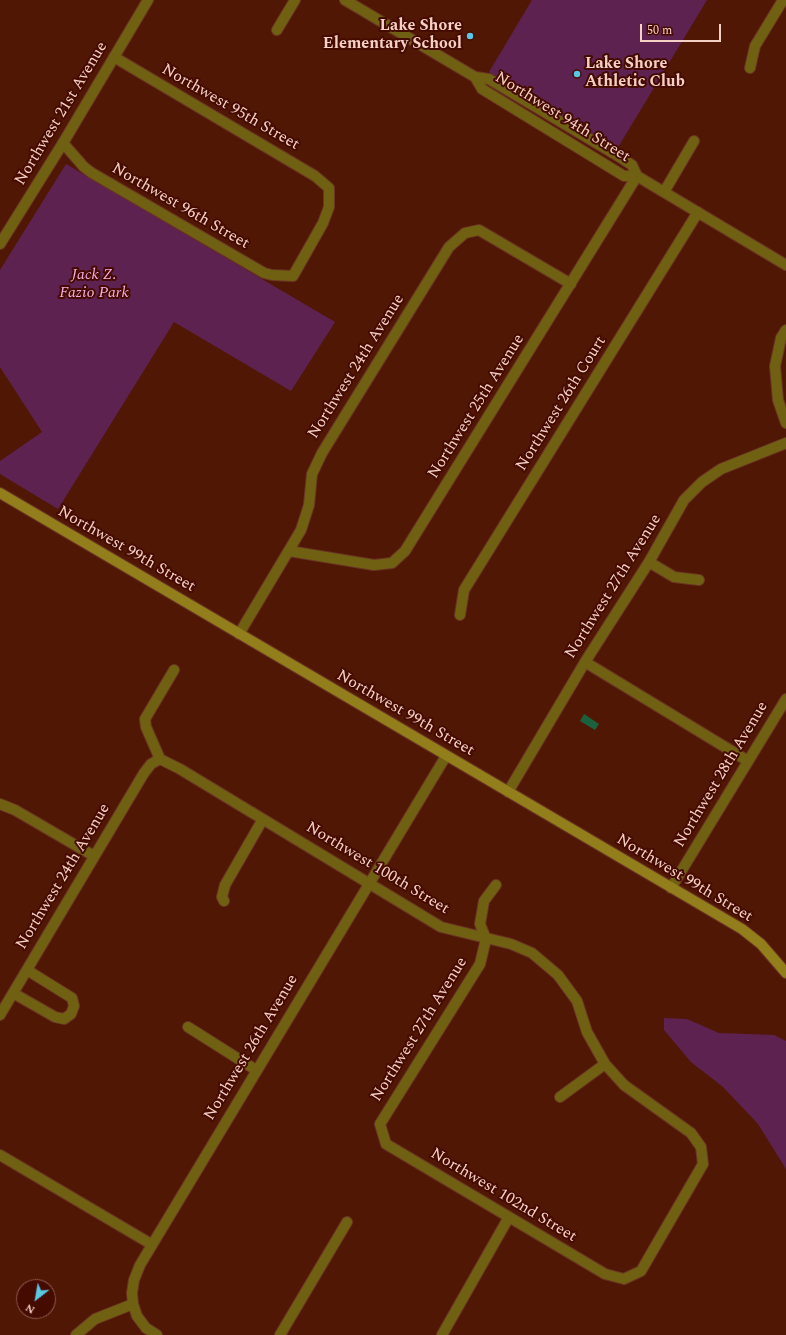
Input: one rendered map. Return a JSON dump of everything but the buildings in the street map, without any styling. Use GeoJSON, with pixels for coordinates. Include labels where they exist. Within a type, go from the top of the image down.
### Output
{"type":"FeatureCollection","features":[{"type":"Feature","properties":{"kind":"main road","name":"Northwest 99th Street"},"geometry":{"type":"LineString","coordinates":[[0,493],[742,929],[761,944],[786,972]]}},
{"type":"Feature","properties":{"kind":"street","name":"Northwest 21st Avenue"},"geometry":{"type":"LineString","coordinates":[[0,244],[63,143],[148,0]]}},
{"type":"Feature","properties":{"kind":"street"},"geometry":{"type":"LineString","coordinates":[[277,30],[295,0]]}},
{"type":"Feature","properties":{"kind":"street","name":"Northwest 94th Street"},"geometry":{"type":"LineString","coordinates":[[345,0],[475,77],[482,89],[624,176],[637,176],[786,265]]}},
{"type":"Feature","properties":{"kind":"street"},"geometry":{"type":"LineString","coordinates":[[750,68],[755,46],[783,0]]}},
{"type":"Feature","properties":{"kind":"street","name":"Northwest 95th Street"},"geometry":{"type":"LineString","coordinates":[[114,57],[315,176],[329,188],[329,207],[323,223],[293,276]]}},
{"type":"Feature","properties":{"kind":"street"},"geometry":{"type":"LineString","coordinates":[[664,192],[694,141]]}},
{"type":"Feature","properties":{"kind":"street","name":"Northwest 96th Street"},"geometry":{"type":"LineString","coordinates":[[63,143],[84,167],[92,173],[257,269],[272,276],[293,276]]}},
{"type":"Feature","properties":{"kind":"street","name":"Northwest 25th Avenue"},"geometry":{"type":"LineString","coordinates":[[289,552],[374,565],[392,563],[405,550],[637,176]]}},
{"type":"Feature","properties":{"kind":"street","name":"Northwest 26th Court"},"geometry":{"type":"LineString","coordinates":[[460,615],[464,590],[698,212]]}},
{"type":"Feature","properties":{"kind":"street","name":"Northwest 24th Avenue"},"geometry":{"type":"LineString","coordinates":[[239,634],[302,530],[309,505],[312,474],[322,453],[449,247],[465,233],[479,230],[571,284]]}},
{"type":"Feature","properties":{"kind":"street"},"geometry":{"type":"LineString","coordinates":[[786,330],[781,338],[776,366],[778,400],[786,423]]}},
{"type":"Feature","properties":{"kind":"street","name":"Northwest 27th Avenue"},"geometry":{"type":"LineString","coordinates":[[508,792],[585,662],[649,562],[684,500],[702,482],[721,469],[786,443]]}},
{"type":"Feature","properties":{"kind":"street"},"geometry":{"type":"LineString","coordinates":[[649,562],[674,576],[699,580]]}},
{"type":"Feature","properties":{"kind":"street"},"geometry":{"type":"LineString","coordinates":[[585,662],[748,761]]}},
{"type":"Feature","properties":{"kind":"street"},"geometry":{"type":"LineString","coordinates":[[160,759],[146,727],[145,719],[174,670]]}},
{"type":"Feature","properties":{"kind":"street","name":"Northwest 28th Avenue"},"geometry":{"type":"LineString","coordinates":[[671,888],[786,699]]}},
{"type":"Feature","properties":{"kind":"street","name":"Northwest 26th Avenue"},"geometry":{"type":"LineString","coordinates":[[133,1304],[132,1293],[134,1280],[151,1244],[446,756]]}},
{"type":"Feature","properties":{"kind":"street","name":"Northwest 24th Avenue"},"geometry":{"type":"LineString","coordinates":[[0,1015],[144,773],[152,764],[160,759]]}},
{"type":"Feature","properties":{"kind":"street","name":"Northwest 100th Street"},"geometry":{"type":"LineString","coordinates":[[160,759],[180,769],[370,882],[441,927],[511,944],[532,953],[558,975],[577,1001],[587,1032],[605,1064],[624,1085],[691,1133],[701,1147],[703,1164],[640,1271],[624,1279]]}},
{"type":"Feature","properties":{"kind":"street"},"geometry":{"type":"LineString","coordinates":[[0,804],[15,810],[94,856]]}},
{"type":"Feature","properties":{"kind":"street"},"geometry":{"type":"LineString","coordinates":[[224,901],[222,897],[225,885],[263,819]]}},
{"type":"Feature","properties":{"kind":"street","name":"Northwest 27th Avenue"},"geometry":{"type":"LineString","coordinates":[[380,1124],[480,964],[486,939],[480,924],[484,901],[496,885]]}},
{"type":"Feature","properties":{"kind":"street"},"geometry":{"type":"LineString","coordinates":[[13,993],[55,1017],[64,1019],[71,1014],[74,1006],[72,998],[27,970]]}},
{"type":"Feature","properties":{"kind":"street"},"geometry":{"type":"LineString","coordinates":[[188,1027],[256,1070]]}},
{"type":"Feature","properties":{"kind":"street"},"geometry":{"type":"LineString","coordinates":[[560,1097],[605,1064]]}},
{"type":"Feature","properties":{"kind":"street","name":"Northwest 102nd Street"},"geometry":{"type":"LineString","coordinates":[[380,1124],[386,1144],[605,1274],[624,1279]]}},
{"type":"Feature","properties":{"kind":"street"},"geometry":{"type":"LineString","coordinates":[[0,1155],[151,1244]]}},
{"type":"Feature","properties":{"kind":"street"},"geometry":{"type":"LineString","coordinates":[[442,1335],[509,1217]]}},
{"type":"Feature","properties":{"kind":"street"},"geometry":{"type":"LineString","coordinates":[[280,1335],[347,1222]]}},
{"type":"Feature","properties":{"kind":"street"},"geometry":{"type":"LineString","coordinates":[[76,1335],[95,1319],[133,1304],[137,1316],[146,1328],[156,1335]]}},
{"type":"Feature","properties":{"kind":"green space","name":"Lake Shore Athletic Club"},"geometry":{"type":"Polygon","coordinates":[[[532,0],[707,0],[617,149],[489,72],[532,0]]]}},
{"type":"Feature","properties":{"kind":"green space","name":"Jack Z. Fazio Park"},"geometry":{"type":"Polygon","coordinates":[[[66,164],[335,322],[291,391],[174,322],[58,509],[0,474],[0,461],[42,432],[0,367],[0,270],[66,164]]]}},
{"type":"Feature","properties":{"kind":"green space"},"geometry":{"type":"Polygon","coordinates":[[[664,1018],[687,1019],[719,1033],[774,1035],[786,1041],[786,1169],[758,1124],[723,1087],[691,1062],[664,1030],[664,1018]]]}},
{"type":"Feature","properties":{"kind":"shaded area"},"geometry":{"type":"Polygon","coordinates":[[[584,714],[599,724],[595,730],[580,721],[584,714]]]}},
{"type":"Feature","properties":{"kind":"place","name":"Lake Shore Elementary School"},"geometry":{"type":"Point","coordinates":[470,36]}},
{"type":"Feature","properties":{"kind":"place","name":"Lake Shore Athletic Club"},"geometry":{"type":"Point","coordinates":[577,74]}}]}
